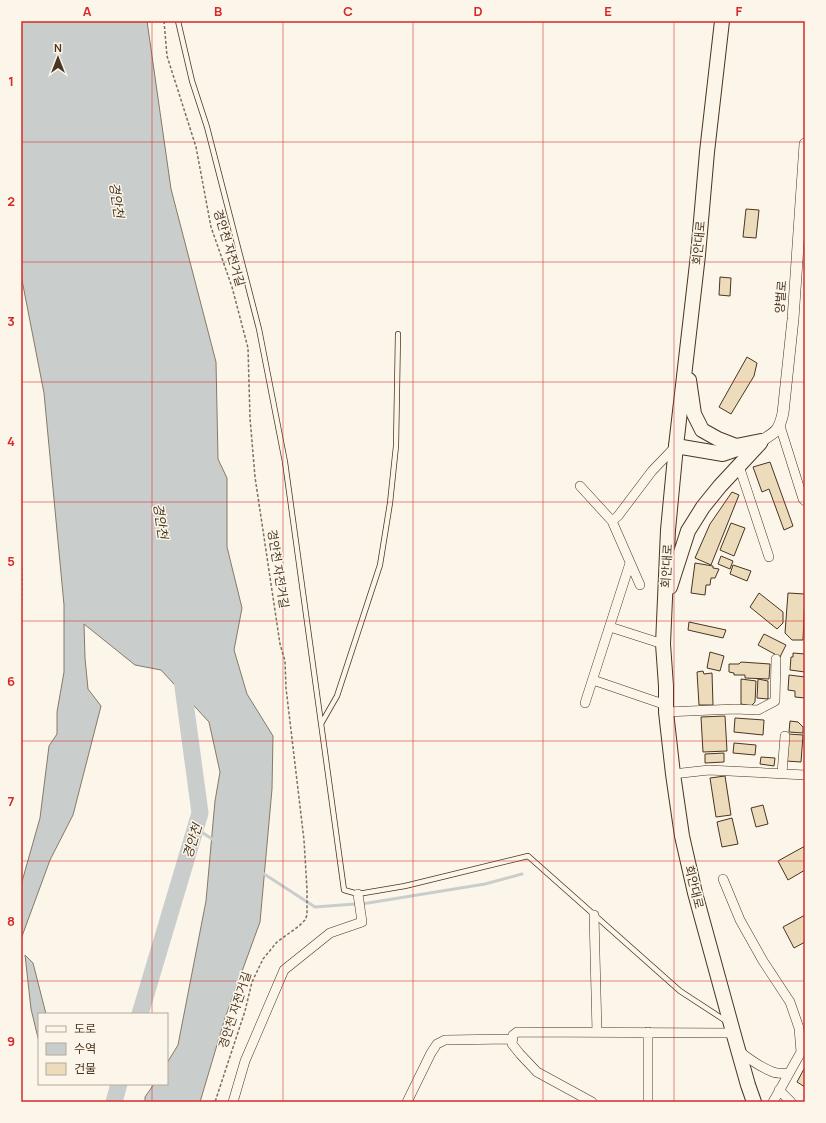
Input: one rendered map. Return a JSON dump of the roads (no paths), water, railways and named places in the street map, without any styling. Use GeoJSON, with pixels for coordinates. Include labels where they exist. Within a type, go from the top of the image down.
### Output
{"type":"FeatureCollection","features":[{"type":"Feature","properties":{"kind":"main road","name":"회안대로"},"geometry":{"type":"LineString","coordinates":[[722,21],[668,530],[663,644],[666,708],[673,774],[684,843],[695,893],[738,1050],[754,1102]]}},
{"type":"Feature","properties":{"kind":"main road"},"geometry":{"type":"LineString","coordinates":[[686,359],[694,414],[702,430],[718,439],[736,446],[761,441]]}},
{"type":"Feature","properties":{"kind":"main road"},"geometry":{"type":"LineString","coordinates":[[676,446],[723,454],[761,441]]}},
{"type":"Feature","properties":{"kind":"main road"},"geometry":{"type":"LineString","coordinates":[[665,605],[688,531],[703,507],[720,486],[761,441]]}},
{"type":"Feature","properties":{"kind":"street","name":"양벌로"},"geometry":{"type":"LineString","coordinates":[[780,426],[783,413],[793,319],[805,144]]}},
{"type":"Feature","properties":{"kind":"street"},"geometry":{"type":"LineString","coordinates":[[761,441],[773,434],[780,426]]}},
{"type":"Feature","properties":{"kind":"street"},"geometry":{"type":"LineString","coordinates":[[780,426],[803,499],[805,500]]}},
{"type":"Feature","properties":{"kind":"street"},"geometry":{"type":"LineString","coordinates":[[612,521],[618,516],[652,471],[676,446]]}},
{"type":"Feature","properties":{"kind":"street"},"geometry":{"type":"LineString","coordinates":[[739,466],[768,557]]}},
{"type":"Feature","properties":{"kind":"street"},"geometry":{"type":"LineString","coordinates":[[580,486],[612,521],[640,585]]}},
{"type":"Feature","properties":{"kind":"street"},"geometry":{"type":"LineString","coordinates":[[585,703],[630,563]]}},
{"type":"Feature","properties":{"kind":"street"},"geometry":{"type":"LineString","coordinates":[[610,627],[663,644]]}},
{"type":"Feature","properties":{"kind":"street"},"geometry":{"type":"LineString","coordinates":[[593,680],[666,708],[758,710],[775,701],[776,659]]}},
{"type":"Feature","properties":{"kind":"street"},"geometry":{"type":"LineString","coordinates":[[782,773],[785,736]]}},
{"type":"Feature","properties":{"kind":"street"},"geometry":{"type":"LineString","coordinates":[[673,774],[709,770],[805,775]]}},
{"type":"Feature","properties":{"kind":"street"},"geometry":{"type":"LineString","coordinates":[[723,879],[740,920],[790,1002],[798,1028],[803,1052],[789,1073],[773,1102]]}},
{"type":"Feature","properties":{"kind":"street"},"geometry":{"type":"LineString","coordinates":[[233,1102],[245,1061],[284,970],[330,933],[362,922],[358,896]]}},
{"type":"Feature","properties":{"kind":"street"},"geometry":{"type":"LineString","coordinates":[[594,915],[597,1032]]}},
{"type":"Feature","properties":{"kind":"street"},"geometry":{"type":"LineString","coordinates":[[592,1102],[537,1072],[512,1044],[513,1035],[517,1032],[648,1032],[732,1028]]}},
{"type":"Feature","properties":{"kind":"street"},"geometry":{"type":"LineString","coordinates":[[648,1032],[648,1102]]}},
{"type":"Feature","properties":{"kind":"street"},"geometry":{"type":"LineString","coordinates":[[407,1102],[437,1044],[445,1040],[513,1039]]}},
{"type":"Feature","properties":{"kind":"street"},"geometry":{"type":"LineString","coordinates":[[738,1050],[751,1060],[773,1072],[789,1073]]}},
{"type":"Feature","properties":{"kind":"street"},"geometry":{"type":"LineString","coordinates":[[747,1102],[748,1085]]}},
{"type":"Feature","properties":{"kind":"street"},"geometry":{"type":"LineString","coordinates":[[780,1090],[791,1102]]}},
{"type":"Feature","properties":{"kind":"lane"},"geometry":{"type":"LineString","coordinates":[[178,21],[192,81],[207,127],[259,329],[285,462],[344,890],[358,896],[528,856],[680,991],[732,1028]]}},
{"type":"Feature","properties":{"kind":"lane"},"geometry":{"type":"LineString","coordinates":[[321,724],[337,696],[380,565],[390,503],[396,446],[398,334]]}},
{"type":"Feature","properties":{"kind":"water"},"geometry":{"type":"Polygon","coordinates":[[[21,21],[147,21],[171,189],[216,362],[218,459],[227,478],[227,547],[242,608],[234,650],[247,694],[273,736],[272,789],[260,922],[225,1018],[200,1102],[145,1102],[145,1097],[153,1085],[168,1085],[168,1061],[178,1045],[206,901],[215,801],[220,772],[209,722],[161,670],[135,665],[84,624],[88,689],[101,706],[73,815],[50,860],[21,939],[21,885],[40,818],[49,746],[57,734],[57,712],[64,672],[64,605],[44,393],[21,275],[21,21]]]}},
{"type":"Feature","properties":{"kind":"water"},"geometry":{"type":"Polygon","coordinates":[[[25,955],[33,963],[46,1013],[38,1013],[38,1038],[31,1009],[25,955]]]}},
{"type":"Feature","properties":{"kind":"waterway","name":"경안천"},"geometry":{"type":"LineString","coordinates":[[140,1013],[200,813],[181,672]]}},
{"type":"Feature","properties":{"kind":"waterway"},"geometry":{"type":"LineString","coordinates":[[197,829],[215,841]]}},
{"type":"Feature","properties":{"kind":"waterway"},"geometry":{"type":"LineString","coordinates":[[261,872],[315,907],[368,903],[485,884],[522,874]]}},
{"type":"Feature","properties":{"kind":"waterway","name":"경안천"},"geometry":{"type":"LineString","coordinates":[[114,1102],[119,1085]]}}]}
